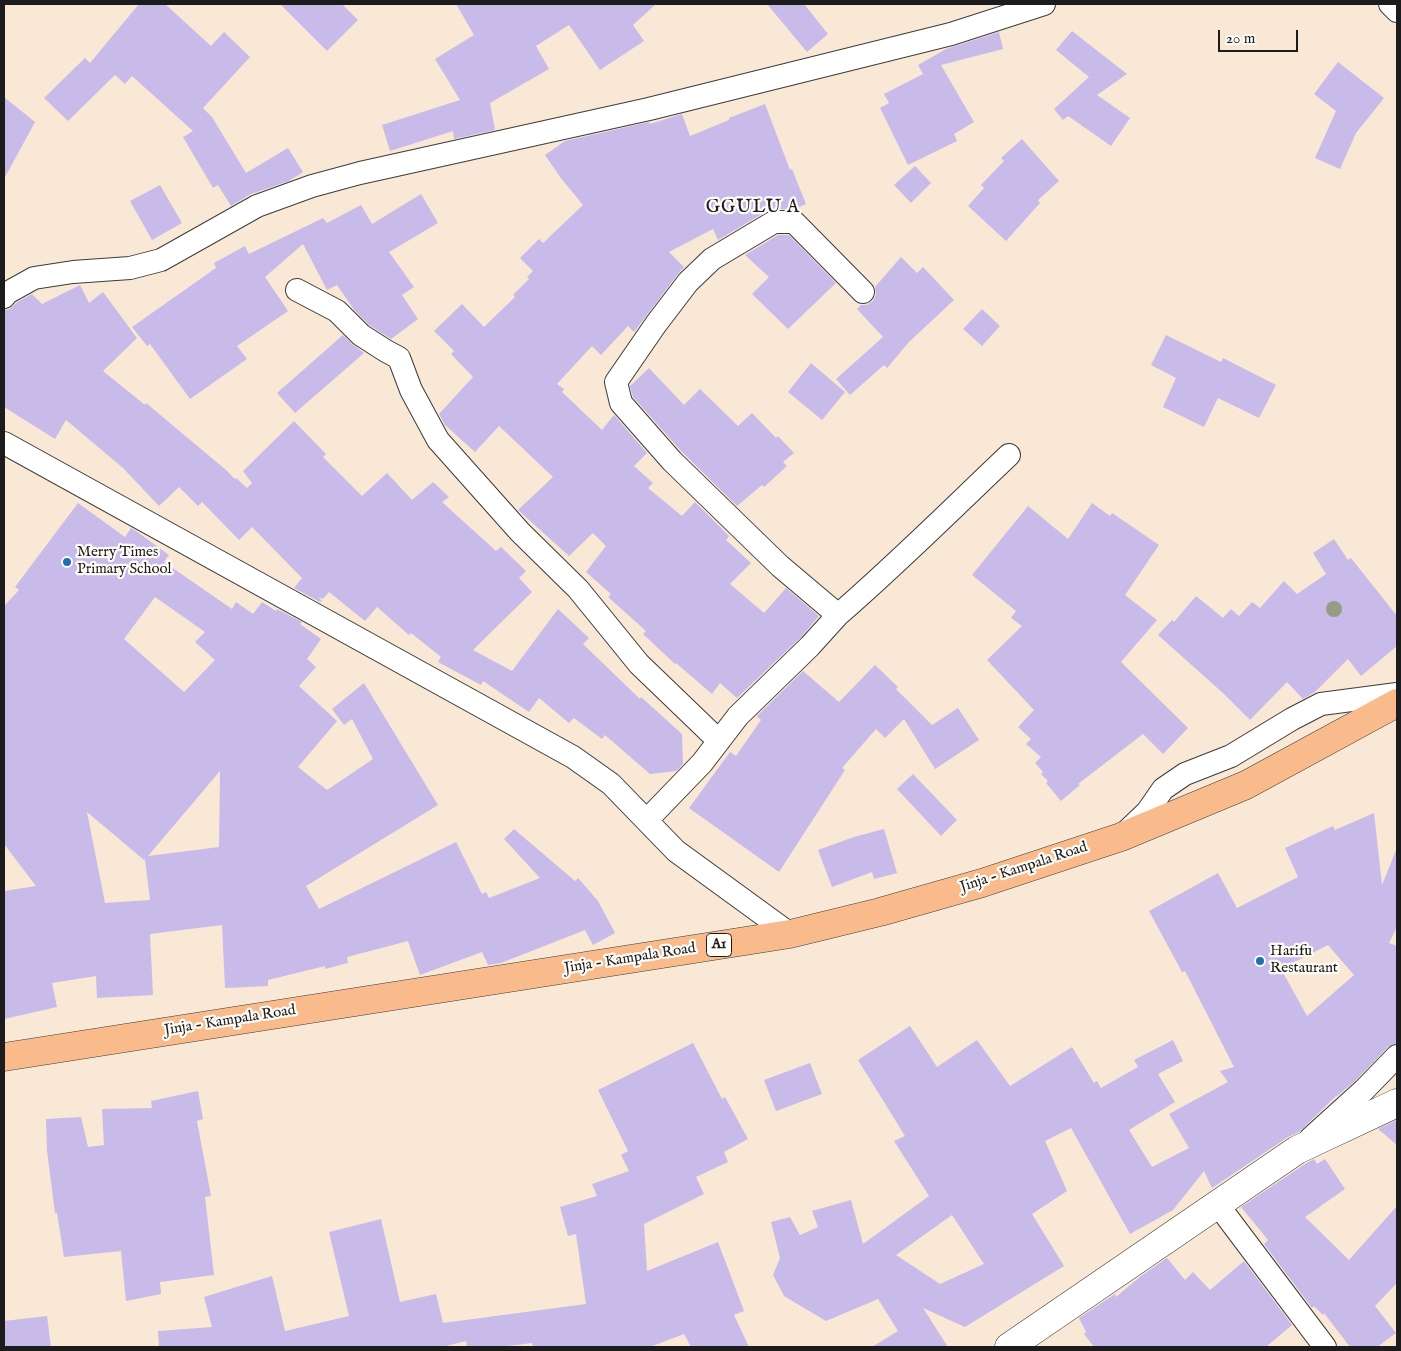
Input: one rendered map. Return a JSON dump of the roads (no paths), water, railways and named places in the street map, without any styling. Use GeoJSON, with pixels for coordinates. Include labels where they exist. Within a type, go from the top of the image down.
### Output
{"type":"FeatureCollection","features":[{"type":"Feature","properties":{"kind":"highway","name":"Jinja - Kampala Road"},"geometry":{"type":"LineString","coordinates":[[4,1057],[790,934],[880,912],[982,883],[1121,837],[1246,785],[1397,703]]}},
{"type":"Feature","properties":{"kind":"street"},"geometry":{"type":"LineString","coordinates":[[4,297],[7,293],[34,278],[72,272],[130,268],[160,260],[257,206],[320,184],[360,173],[650,109],[942,36],[1044,4]]}},
{"type":"Feature","properties":{"kind":"street"},"geometry":{"type":"LineString","coordinates":[[1390,4],[1397,11]]}},
{"type":"Feature","properties":{"kind":"street"},"geometry":{"type":"LineString","coordinates":[[838,615],[780,566],[672,461],[620,403],[616,382],[688,282],[712,259],[774,222],[794,222],[864,292]]}},
{"type":"Feature","properties":{"kind":"street"},"geometry":{"type":"LineString","coordinates":[[297,290],[337,311],[361,335],[399,358],[411,390],[438,440],[520,532],[578,589],[639,664],[718,741]]}},
{"type":"Feature","properties":{"kind":"street"},"geometry":{"type":"LineString","coordinates":[[4,442],[573,757],[612,784],[676,851],[790,934]]}},
{"type":"Feature","properties":{"kind":"street"},"geometry":{"type":"LineString","coordinates":[[647,820],[702,763],[738,716],[810,646],[838,615],[887,573],[1009,455]]}},
{"type":"Feature","properties":{"kind":"street"},"geometry":{"type":"LineString","coordinates":[[1121,837],[1147,812],[1163,788],[1185,774],[1231,756],[1292,719],[1321,704],[1397,694]]}},
{"type":"Feature","properties":{"kind":"street"},"geometry":{"type":"LineString","coordinates":[[1009,1347],[1297,1150],[1364,1090],[1397,1056]]}},
{"type":"Feature","properties":{"kind":"street"},"geometry":{"type":"LineString","coordinates":[[1297,1150],[1397,1103]]}},
{"type":"Feature","properties":{"kind":"street"},"geometry":{"type":"LineString","coordinates":[[1218,1205],[1325,1347]]}},
{"type":"Feature","properties":{"kind":"place","name":"Merry Times Primary School"},"geometry":{"type":"Point","coordinates":[67,562]}},
{"type":"Feature","properties":{"kind":"place","name":"Harifu Restaurant"},"geometry":{"type":"Point","coordinates":[1260,961]}},
{"type":"Feature","properties":{"kind":"district","name":"GGULU A"},"geometry":{"type":"Point","coordinates":[753,208]}}]}
